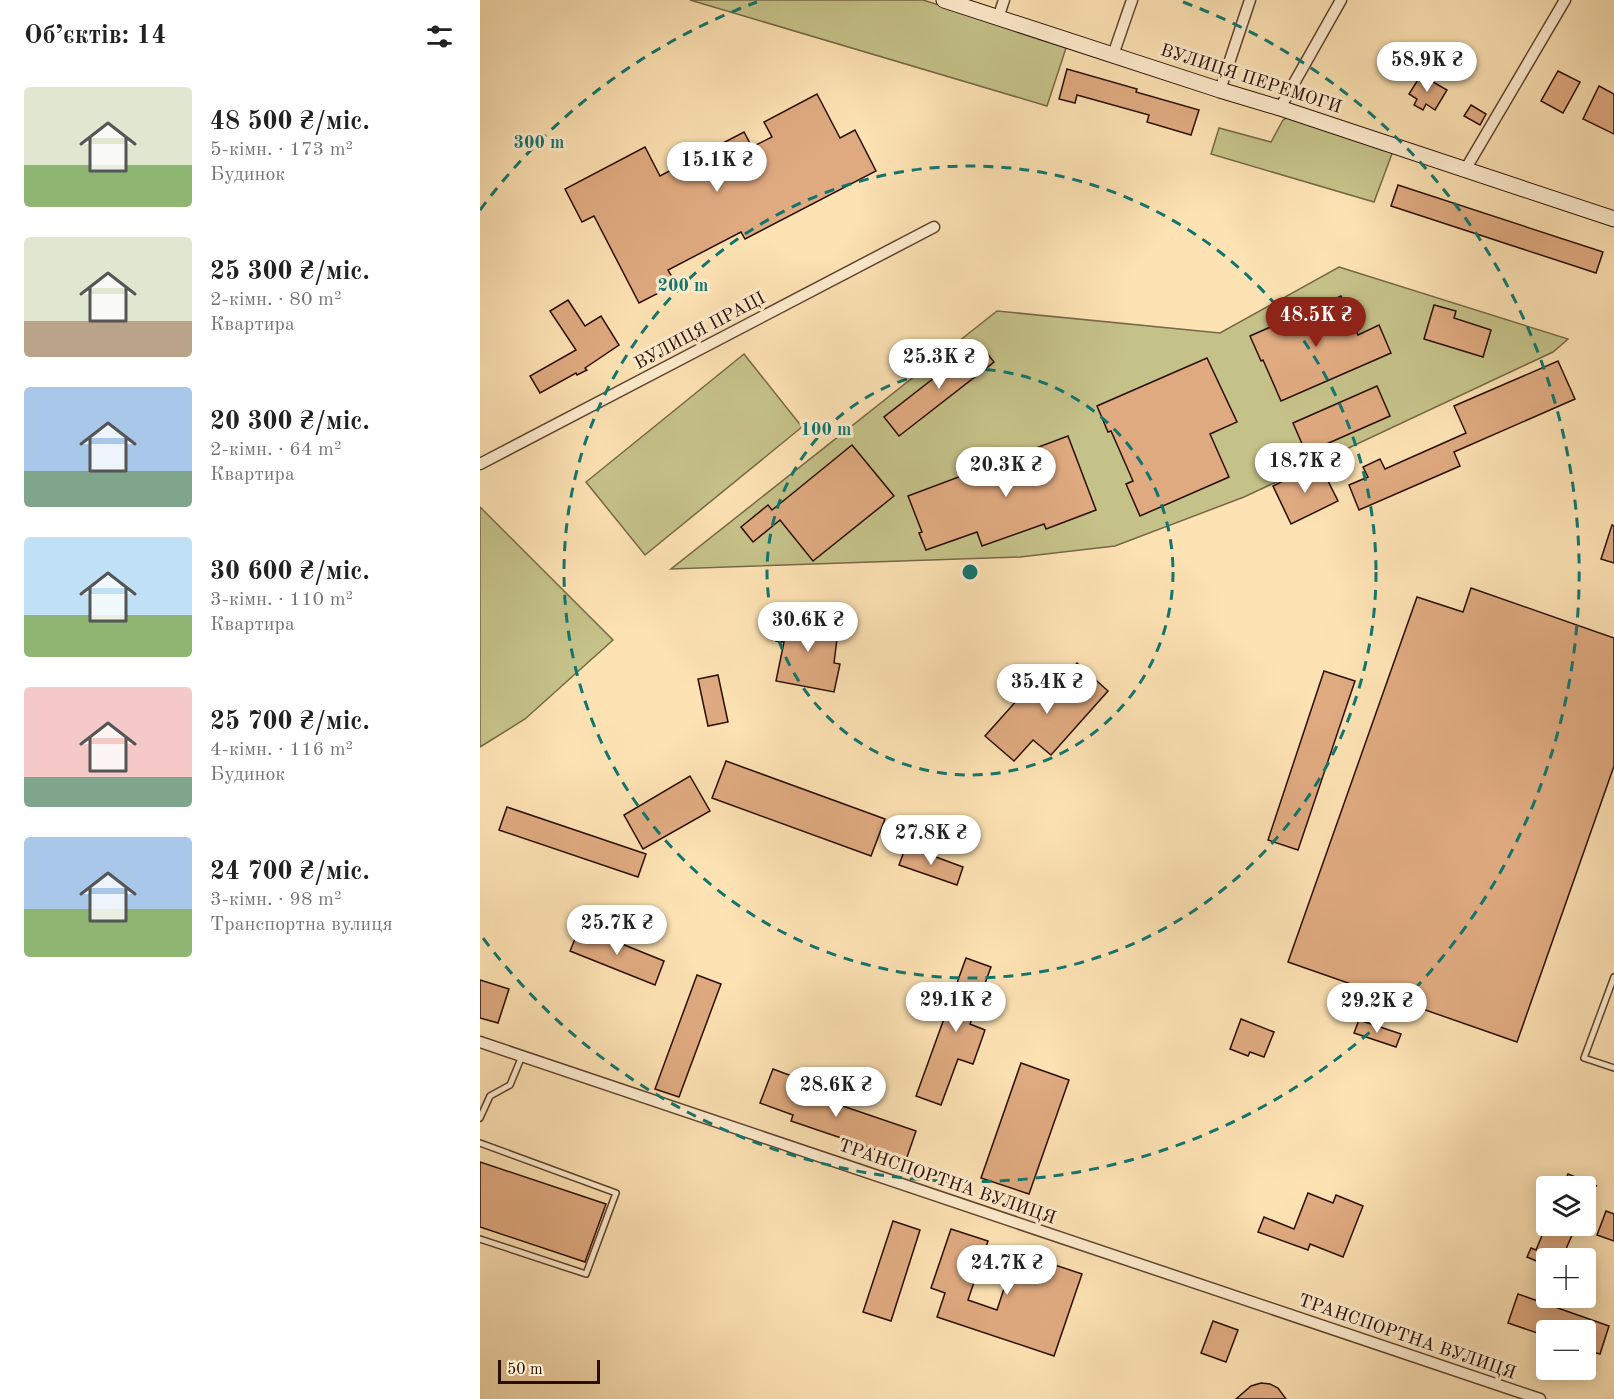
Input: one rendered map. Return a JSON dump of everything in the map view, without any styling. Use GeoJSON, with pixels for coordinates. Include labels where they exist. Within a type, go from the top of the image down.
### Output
{"type":"FeatureCollection","features":[{"type":"Feature","properties":{"kind":"main road","name":"ВУЛИЦЯ ПЕРЕМОГИ"},"geometry":{"type":"LineString","coordinates":[[944,0],[1614,219]]}},
{"type":"Feature","properties":{"kind":"street"},"geometry":{"type":"LineString","coordinates":[[998,18],[1004,0]]}},
{"type":"Feature","properties":{"kind":"street"},"geometry":{"type":"LineString","coordinates":[[1113,55],[1132,0]]}},
{"type":"Feature","properties":{"kind":"street"},"geometry":{"type":"LineString","coordinates":[[1220,90],[1250,0]]}},
{"type":"Feature","properties":{"kind":"street"},"geometry":{"type":"LineString","coordinates":[[1280,108],[1341,0]]}},
{"type":"Feature","properties":{"kind":"street"},"geometry":{"type":"LineString","coordinates":[[1465,170],[1565,0]]}},
{"type":"Feature","properties":{"kind":"street","name":"ВУЛИЦЯ ПРАЦІ"},"geometry":{"type":"LineString","coordinates":[[480,464],[934,227]]}},
{"type":"Feature","properties":{"kind":"street","name":"ТРАНСПОРТНА ВУЛИЦЯ"},"geometry":{"type":"LineString","coordinates":[[480,1042],[1539,1399]]}},
{"type":"Feature","properties":{"kind":"lane"},"geometry":{"type":"LineString","coordinates":[[1614,977],[1584,1058],[1614,1068]]}},
{"type":"Feature","properties":{"kind":"lane"},"geometry":{"type":"LineString","coordinates":[[480,1118],[490,1096],[510,1084],[522,1056]]}},
{"type":"Feature","properties":{"kind":"lane"},"geometry":{"type":"LineString","coordinates":[[480,1143],[616,1193],[586,1274],[480,1239]]}},
{"type":"Feature","properties":{"kind":"shaded area"},"geometry":{"type":"Polygon","coordinates":[[[690,0],[923,0],[1067,45],[1047,106],[690,0]]]}},
{"type":"Feature","properties":{"kind":"shaded area"},"geometry":{"type":"Polygon","coordinates":[[[1288,117],[1393,151],[1374,202],[1211,154],[1219,128],[1271,142],[1283,120],[1288,117]]]}},
{"type":"Feature","properties":{"kind":"shaded area"},"geometry":{"type":"Polygon","coordinates":[[[1339,267],[1568,339],[1553,352],[1244,497],[1115,546],[1020,557],[671,569],[997,311],[1220,333],[1339,267]]]}},
{"type":"Feature","properties":{"kind":"shaded area"},"geometry":{"type":"Polygon","coordinates":[[[744,354],[802,427],[645,555],[586,482],[744,354]]]}},
{"type":"Feature","properties":{"kind":"shaded area"},"geometry":{"type":"Polygon","coordinates":[[[480,507],[613,640],[525,719],[480,747],[480,507]]]}},
{"type":"Feature","properties":{"kind":"building"},"geometry":{"type":"Polygon","coordinates":[[[1067,69],[1199,110],[1191,135],[1147,122],[1149,115],[1077,95],[1075,103],[1059,99],[1067,69]]]}},
{"type":"Feature","properties":{"kind":"building"},"geometry":{"type":"Polygon","coordinates":[[[1558,71],[1580,82],[1563,113],[1541,101],[1558,71]]]}},
{"type":"Feature","properties":{"kind":"building"},"geometry":{"type":"Polygon","coordinates":[[[1421,75],[1447,90],[1435,110],[1426,104],[1423,110],[1414,105],[1417,99],[1409,94],[1421,75]]]}},
{"type":"Feature","properties":{"kind":"building"},"geometry":{"type":"Polygon","coordinates":[[[1599,86],[1614,94],[1614,134],[1583,119],[1599,86]]]}},
{"type":"Feature","properties":{"kind":"building"},"geometry":{"type":"Polygon","coordinates":[[[817,94],[840,138],[855,130],[876,171],[745,239],[741,232],[668,270],[676,284],[639,303],[594,216],[582,222],[565,189],[645,147],[660,176],[744,132],[752,147],[772,137],[764,122],[817,94]]]}},
{"type":"Feature","properties":{"kind":"building"},"geometry":{"type":"Polygon","coordinates":[[[1471,105],[1486,114],[1480,125],[1464,116],[1471,105]]]}},
{"type":"Feature","properties":{"kind":"building"},"geometry":{"type":"Polygon","coordinates":[[[1398,185],[1603,252],[1596,273],[1391,206],[1398,185]]]}},
{"type":"Feature","properties":{"kind":"building"},"geometry":{"type":"Polygon","coordinates":[[[1341,296],[1358,335],[1379,325],[1391,353],[1281,401],[1250,336],[1341,296]]]}},
{"type":"Feature","properties":{"kind":"building"},"geometry":{"type":"Polygon","coordinates":[[[568,300],[585,326],[601,316],[619,345],[585,368],[587,370],[577,375],[576,373],[540,393],[530,376],[576,350],[550,311],[568,300]]]}},
{"type":"Feature","properties":{"kind":"building"},"geometry":{"type":"Polygon","coordinates":[[[1434,305],[1456,311],[1454,318],[1491,330],[1483,357],[1424,339],[1434,305]]]}},
{"type":"Feature","properties":{"kind":"building"},"geometry":{"type":"Polygon","coordinates":[[[979,343],[994,362],[899,436],[884,417],[979,343]]]}},
{"type":"Feature","properties":{"kind":"building"},"geometry":{"type":"Polygon","coordinates":[[[1207,358],[1237,422],[1210,434],[1229,477],[1140,516],[1126,484],[1133,481],[1111,431],[1108,432],[1097,406],[1207,358]]]}},
{"type":"Feature","properties":{"kind":"building"},"geometry":{"type":"Polygon","coordinates":[[[1558,361],[1575,399],[1454,452],[1460,466],[1359,510],[1349,485],[1368,477],[1363,467],[1380,459],[1385,469],[1466,433],[1454,406],[1558,361]]]}},
{"type":"Feature","properties":{"kind":"building"},"geometry":{"type":"Polygon","coordinates":[[[1377,386],[1390,416],[1306,453],[1293,423],[1377,386]]]}},
{"type":"Feature","properties":{"kind":"building"},"geometry":{"type":"Polygon","coordinates":[[[1068,436],[1096,510],[1046,529],[1044,524],[982,546],[977,532],[926,550],[919,533],[922,532],[908,496],[1068,436]]]}},
{"type":"Feature","properties":{"kind":"building"},"geometry":{"type":"Polygon","coordinates":[[[852,445],[894,496],[813,561],[780,520],[753,542],[741,527],[768,505],[772,510],[852,445]]]}},
{"type":"Feature","properties":{"kind":"building"},"geometry":{"type":"Polygon","coordinates":[[[1319,463],[1338,501],[1291,524],[1273,486],[1319,463]]]}},
{"type":"Feature","properties":{"kind":"building"},"geometry":{"type":"Polygon","coordinates":[[[1612,525],[1614,526],[1614,563],[1601,559],[1612,525]]]}},
{"type":"Feature","properties":{"kind":"building"},"geometry":{"type":"Polygon","coordinates":[[[1471,588],[1614,638],[1614,766],[1517,1042],[1288,962],[1417,597],[1463,612],[1471,588]]]}},
{"type":"Feature","properties":{"kind":"building"},"geometry":{"type":"Polygon","coordinates":[[[780,615],[839,623],[834,663],[840,664],[834,692],[776,681],[784,642],[776,641],[780,615]]]}},
{"type":"Feature","properties":{"kind":"building"},"geometry":{"type":"Polygon","coordinates":[[[1077,663],[1108,691],[1051,755],[1033,740],[1014,761],[985,736],[1027,689],[1041,703],[1077,663]]]}},
{"type":"Feature","properties":{"kind":"building"},"geometry":{"type":"Polygon","coordinates":[[[1324,671],[1355,681],[1298,850],[1268,840],[1324,671]]]}},
{"type":"Feature","properties":{"kind":"building"},"geometry":{"type":"Polygon","coordinates":[[[718,675],[728,722],[708,726],[698,679],[718,675]]]}},
{"type":"Feature","properties":{"kind":"building"},"geometry":{"type":"Polygon","coordinates":[[[726,761],[885,819],[871,856],[712,798],[726,761]]]}},
{"type":"Feature","properties":{"kind":"building"},"geometry":{"type":"Polygon","coordinates":[[[690,776],[710,811],[643,849],[624,815],[690,776]]]}},
{"type":"Feature","properties":{"kind":"building"},"geometry":{"type":"Polygon","coordinates":[[[507,807],[646,854],[638,877],[499,830],[507,807]]]}},
{"type":"Feature","properties":{"kind":"building"},"geometry":{"type":"Polygon","coordinates":[[[906,846],[963,867],[957,885],[899,865],[906,846]]]}},
{"type":"Feature","properties":{"kind":"building"},"geometry":{"type":"Polygon","coordinates":[[[580,927],[664,961],[655,985],[570,951],[580,927]]]}},
{"type":"Feature","properties":{"kind":"building"},"geometry":{"type":"Polygon","coordinates":[[[966,958],[991,967],[970,1024],[985,1030],[973,1064],[958,1059],[941,1105],[916,1096],[966,958]]]}},
{"type":"Feature","properties":{"kind":"building"},"geometry":{"type":"Polygon","coordinates":[[[697,975],[721,984],[679,1097],[655,1089],[697,975]]]}},
{"type":"Feature","properties":{"kind":"building"},"geometry":{"type":"Polygon","coordinates":[[[480,980],[509,989],[498,1023],[480,1018],[480,980]]]}},
{"type":"Feature","properties":{"kind":"building"},"geometry":{"type":"Polygon","coordinates":[[[1241,1019],[1274,1032],[1264,1057],[1250,1052],[1248,1056],[1230,1049],[1241,1019]]]}},
{"type":"Feature","properties":{"kind":"building"},"geometry":{"type":"Polygon","coordinates":[[[1359,1020],[1401,1034],[1396,1047],[1354,1033],[1359,1020]]]}},
{"type":"Feature","properties":{"kind":"building"},"geometry":{"type":"Polygon","coordinates":[[[1021,1063],[1069,1080],[1029,1194],[981,1178],[1021,1063]]]}},
{"type":"Feature","properties":{"kind":"building"},"geometry":{"type":"Polygon","coordinates":[[[773,1069],[797,1078],[793,1089],[916,1131],[906,1160],[791,1121],[793,1115],[760,1103],[773,1069]]]}},
{"type":"Feature","properties":{"kind":"building"},"geometry":{"type":"Polygon","coordinates":[[[480,1162],[606,1204],[585,1262],[480,1227],[480,1162]]]}},
{"type":"Feature","properties":{"kind":"building"},"geometry":{"type":"Polygon","coordinates":[[[1308,1193],[1333,1203],[1336,1195],[1363,1206],[1343,1257],[1310,1244],[1308,1250],[1258,1232],[1264,1217],[1294,1229],[1308,1193]]]}},
{"type":"Feature","properties":{"kind":"building"},"geometry":{"type":"Polygon","coordinates":[[[1606,1211],[1614,1214],[1614,1241],[1597,1235],[1606,1211]]]}},
{"type":"Feature","properties":{"kind":"building"},"geometry":{"type":"Polygon","coordinates":[[[893,1221],[920,1230],[891,1321],[863,1312],[893,1221]]]}},
{"type":"Feature","properties":{"kind":"building"},"geometry":{"type":"Polygon","coordinates":[[[951,1229],[988,1241],[968,1300],[997,1310],[1016,1252],[1082,1274],[1054,1356],[937,1317],[945,1293],[931,1288],[951,1229]]]}},
{"type":"Feature","properties":{"kind":"building"},"geometry":{"type":"Polygon","coordinates":[[[1542,1236],[1572,1236],[1566,1248],[1537,1248],[1542,1236]]]}},
{"type":"Feature","properties":{"kind":"building"},"geometry":{"type":"Polygon","coordinates":[[[1531,1248],[1536,1250],[1536,1261],[1527,1257],[1531,1248]]]}},
{"type":"Feature","properties":{"kind":"building"},"geometry":{"type":"Polygon","coordinates":[[[1518,1294],[1536,1300],[1536,1308],[1558,1308],[1592,1320],[1536,1320],[1536,1333],[1508,1323],[1518,1294]]]}},
{"type":"Feature","properties":{"kind":"building"},"geometry":{"type":"Polygon","coordinates":[[[1213,1321],[1238,1330],[1226,1362],[1201,1353],[1213,1321]]]}},
{"type":"Feature","properties":{"kind":"building"},"geometry":{"type":"Polygon","coordinates":[[[1596,1321],[1609,1326],[1600,1354],[1596,1353],[1596,1321]]]}},
{"type":"Feature","properties":{"kind":"building"},"geometry":{"type":"Polygon","coordinates":[[[1261,1383],[1278,1388],[1286,1399],[1236,1399],[1251,1386],[1261,1383]]]}}]}
